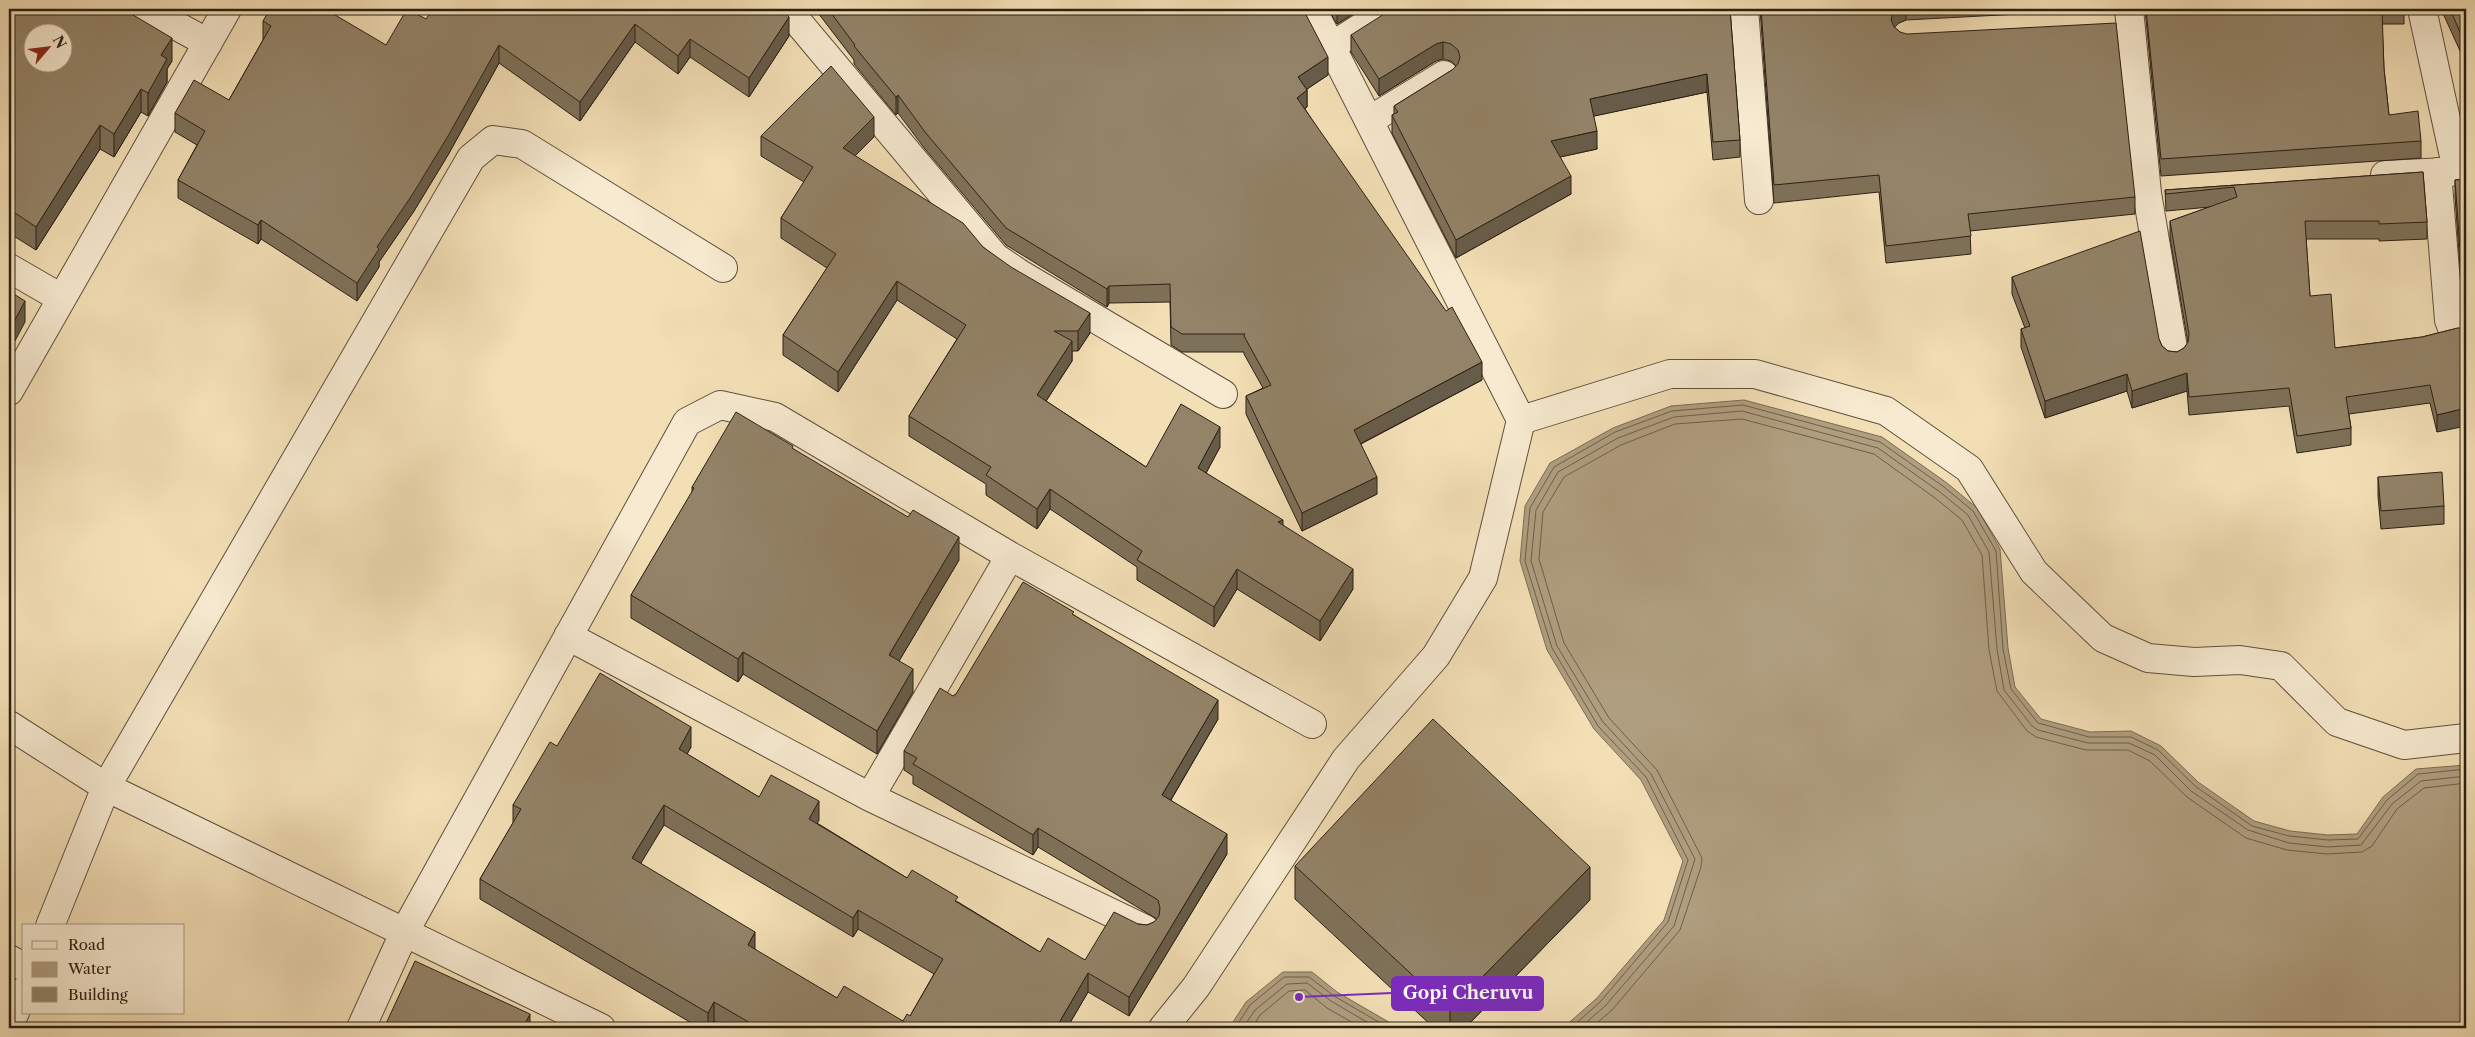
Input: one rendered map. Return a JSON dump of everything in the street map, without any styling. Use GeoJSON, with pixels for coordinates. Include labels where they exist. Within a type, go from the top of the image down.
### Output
{"type":"FeatureCollection","features":[{"type":"Feature","properties":{"kind":"street"},"geometry":{"type":"LineString","coordinates":[[146,9],[208,43]]}},
{"type":"Feature","properties":{"kind":"street"},"geometry":{"type":"LineString","coordinates":[[9,391],[227,9]]}},
{"type":"Feature","properties":{"kind":"street"},"geometry":{"type":"LineString","coordinates":[[787,9],[995,256],[1020,274],[1223,394]]}},
{"type":"Feature","properties":{"kind":"street"},"geometry":{"type":"LineString","coordinates":[[1163,1028],[1196,987],[1346,759],[1436,656],[1482,578],[1521,420],[1312,9]]}},
{"type":"Feature","properties":{"kind":"street"},"geometry":{"type":"LineString","coordinates":[[1332,46],[1390,9]]}},
{"type":"Feature","properties":{"kind":"street"},"geometry":{"type":"LineString","coordinates":[[1744,9],[1759,200]]}},
{"type":"Feature","properties":{"kind":"street"},"geometry":{"type":"LineString","coordinates":[[2422,9],[2453,171],[2449,320],[2452,328],[2466,331]]}},
{"type":"Feature","properties":{"kind":"street"},"geometry":{"type":"LineString","coordinates":[[2102,26],[2130,16],[2147,193],[2174,354]]}},
{"type":"Feature","properties":{"kind":"street"},"geometry":{"type":"LineString","coordinates":[[1370,120],[1444,75]]}},
{"type":"Feature","properties":{"kind":"street"},"geometry":{"type":"LineString","coordinates":[[51,924],[106,787],[471,158],[493,140],[522,144],[723,268]]}},
{"type":"Feature","properties":{"kind":"street"},"geometry":{"type":"LineString","coordinates":[[2360,177],[2453,171]]}},
{"type":"Feature","properties":{"kind":"street"},"geometry":{"type":"LineString","coordinates":[[2147,193],[2176,191]]}},
{"type":"Feature","properties":{"kind":"street"},"geometry":{"type":"LineString","coordinates":[[9,268],[61,298]]}},
{"type":"Feature","properties":{"kind":"street"},"geometry":{"type":"LineString","coordinates":[[1521,420],[1670,374],[1755,374],[1886,410],[1969,469],[2034,572],[2103,638],[2148,658],[2194,662],[2240,660],[2281,666],[2337,722],[2404,745],[2466,738]]}},
{"type":"Feature","properties":{"kind":"street"},"geometry":{"type":"LineString","coordinates":[[362,1028],[405,931],[687,422],[720,405],[775,417],[1010,556],[1312,724]]}},
{"type":"Feature","properties":{"kind":"street"},"geometry":{"type":"LineString","coordinates":[[870,797],[1010,556]]}},
{"type":"Feature","properties":{"kind":"street"},"geometry":{"type":"LineString","coordinates":[[568,636],[870,797],[1145,929]]}},
{"type":"Feature","properties":{"kind":"street"},"geometry":{"type":"LineString","coordinates":[[9,725],[106,787],[601,1028]]}},
{"type":"Feature","properties":{"kind":"street"},"geometry":{"type":"LineString","coordinates":[[9,959],[22,966]]}},
{"type":"Feature","properties":{"kind":"street"},"geometry":{"type":"LineString","coordinates":[[9,1026],[22,996]]}},
{"type":"Feature","properties":{"kind":"water"},"geometry":{"type":"Polygon","coordinates":[[[1744,400],[1882,437],[1947,483],[1977,508],[2000,549],[2008,648],[2015,687],[2041,719],[2090,732],[2131,731],[2161,746],[2198,782],[2254,821],[2290,831],[2328,835],[2357,834],[2383,797],[2416,769],[2466,765],[2466,1028],[1563,1028],[1597,998],[1664,920],[1683,861],[1641,780],[1594,729],[1547,650],[1520,561],[1525,506],[1550,463],[1613,428],[1671,406],[1744,400]]]}},
{"type":"Feature","properties":{"kind":"water"},"geometry":{"type":"Polygon","coordinates":[[[1283,972],[1312,972],[1337,992],[1399,1028],[1229,1028],[1246,1002],[1283,972]]]}},
{"type":"Feature","properties":{"kind":"building"},"geometry":{"type":"Polygon","coordinates":[[[9,9],[123,9],[172,38],[161,55],[167,59],[148,93],[141,89],[114,134],[100,125],[36,227],[9,209],[9,9]]]}},
{"type":"Feature","properties":{"kind":"building"},"geometry":{"type":"Polygon","coordinates":[[[270,9],[325,9],[386,45],[407,9],[426,19],[433,9],[783,9],[789,17],[749,78],[690,39],[678,56],[635,24],[580,102],[499,45],[448,136],[414,192],[377,247],[379,249],[357,283],[261,220],[258,225],[178,180],[205,131],[175,113],[194,80],[229,100],[271,26],[263,21],[270,9]]]}},
{"type":"Feature","properties":{"kind":"building"},"geometry":{"type":"Polygon","coordinates":[[[828,9],[1303,9],[1328,57],[1298,77],[1307,90],[1297,98],[1446,311],[1452,307],[1482,362],[1354,430],[1377,477],[1302,513],[1246,396],[1271,385],[1244,336],[1245,334],[1182,334],[1171,327],[1170,284],[1109,286],[1107,289],[1006,228],[925,132],[898,95],[896,97],[854,46],[828,9]]]}},
{"type":"Feature","properties":{"kind":"building"},"geometry":{"type":"Polygon","coordinates":[[[1392,9],[1730,9],[1740,140],[1713,142],[1707,74],[1590,99],[1597,131],[1551,141],[1571,176],[1456,240],[1392,115],[1398,112],[1394,106],[1452,70],[1458,64],[1460,57],[1458,50],[1451,44],[1443,42],[1436,44],[1379,79],[1351,35],[1392,9]]]}},
{"type":"Feature","properties":{"kind":"building"},"geometry":{"type":"Polygon","coordinates":[[[1761,9],[1895,9],[1891,20],[1894,27],[1900,32],[1907,34],[2116,23],[2135,197],[1968,214],[1971,236],[1886,246],[1879,175],[1774,185],[1761,9]]]}},
{"type":"Feature","properties":{"kind":"building"},"geometry":{"type":"Polygon","coordinates":[[[2146,9],[2382,9],[2384,69],[2389,115],[2418,111],[2421,141],[2161,159],[2146,9]]]}},
{"type":"Feature","properties":{"kind":"building"},"geometry":{"type":"Polygon","coordinates":[[[2450,9],[2466,9],[2466,46],[2450,9]]]}},
{"type":"Feature","properties":{"kind":"building"},"geometry":{"type":"Polygon","coordinates":[[[831,66],[874,117],[843,148],[963,223],[983,247],[1011,267],[1090,313],[1078,331],[1054,331],[1072,341],[1037,395],[1146,467],[1181,404],[1220,427],[1198,468],[1283,520],[1278,522],[1353,569],[1320,621],[1237,569],[1214,607],[1137,560],[1142,551],[1050,489],[1037,509],[986,475],[991,467],[909,416],[966,325],[897,281],[838,372],[783,335],[836,254],[781,218],[813,167],[761,136],[831,66]]]}},
{"type":"Feature","properties":{"kind":"building"},"geometry":{"type":"Polygon","coordinates":[[[2423,172],[2427,222],[2379,224],[2379,221],[2305,221],[2310,296],[2331,294],[2335,348],[2422,337],[2458,328],[2466,328],[2466,408],[2437,415],[2430,385],[2346,397],[2351,428],[2297,436],[2289,388],[2189,397],[2187,373],[2132,391],[2127,374],[2045,401],[2021,329],[2030,326],[2012,277],[2140,231],[2159,339],[2162,346],[2168,351],[2177,352],[2184,348],[2188,342],[2189,334],[2170,221],[2237,197],[2234,187],[2166,194],[2165,190],[2423,172]]]}},
{"type":"Feature","properties":{"kind":"building"},"geometry":{"type":"Polygon","coordinates":[[[2466,179],[2466,262],[2461,263],[2455,180],[2466,179]]]}},
{"type":"Feature","properties":{"kind":"building"},"geometry":{"type":"Polygon","coordinates":[[[9,291],[25,301],[9,331],[9,291]]]}},
{"type":"Feature","properties":{"kind":"building"},"geometry":{"type":"Polygon","coordinates":[[[736,412],[793,446],[792,448],[908,517],[913,510],[959,537],[889,655],[913,669],[877,731],[743,652],[738,659],[631,595],[736,412]]]}},
{"type":"Feature","properties":{"kind":"building"},"geometry":{"type":"Polygon","coordinates":[[[2442,472],[2444,506],[2381,511],[2378,477],[2442,472]]]}},
{"type":"Feature","properties":{"kind":"building"},"geometry":{"type":"Polygon","coordinates":[[[1023,582],[1074,612],[1072,614],[1218,700],[1162,795],[1227,834],[1129,997],[1088,973],[1056,1028],[759,1028],[714,1002],[708,1013],[480,879],[521,809],[513,805],[550,742],[557,746],[600,673],[691,727],[679,749],[759,797],[771,775],[819,801],[809,819],[907,878],[912,870],[958,897],[955,901],[1040,952],[1048,938],[1085,960],[1114,912],[1138,924],[1147,925],[1154,922],[1159,916],[1158,900],[1038,828],[1033,835],[913,764],[917,758],[904,751],[940,688],[953,696],[956,694],[1023,582]],[[664,805],[632,858],[755,932],[748,945],[837,998],[844,986],[903,1021],[907,1014],[910,1016],[943,959],[858,910],[853,918],[664,805]]]}},
{"type":"Feature","properties":{"kind":"building"},"geometry":{"type":"Polygon","coordinates":[[[1433,719],[1590,867],[1450,1010],[1295,866],[1433,719]]]}},
{"type":"Feature","properties":{"kind":"building"},"geometry":{"type":"Polygon","coordinates":[[[415,961],[530,1014],[526,1022],[538,1028],[384,1028],[415,961]]]}},
{"type":"Feature","properties":{"kind":"place","name":"Gopi Cheruvu"},"geometry":{"type":"Point","coordinates":[1299,997]}}]}
